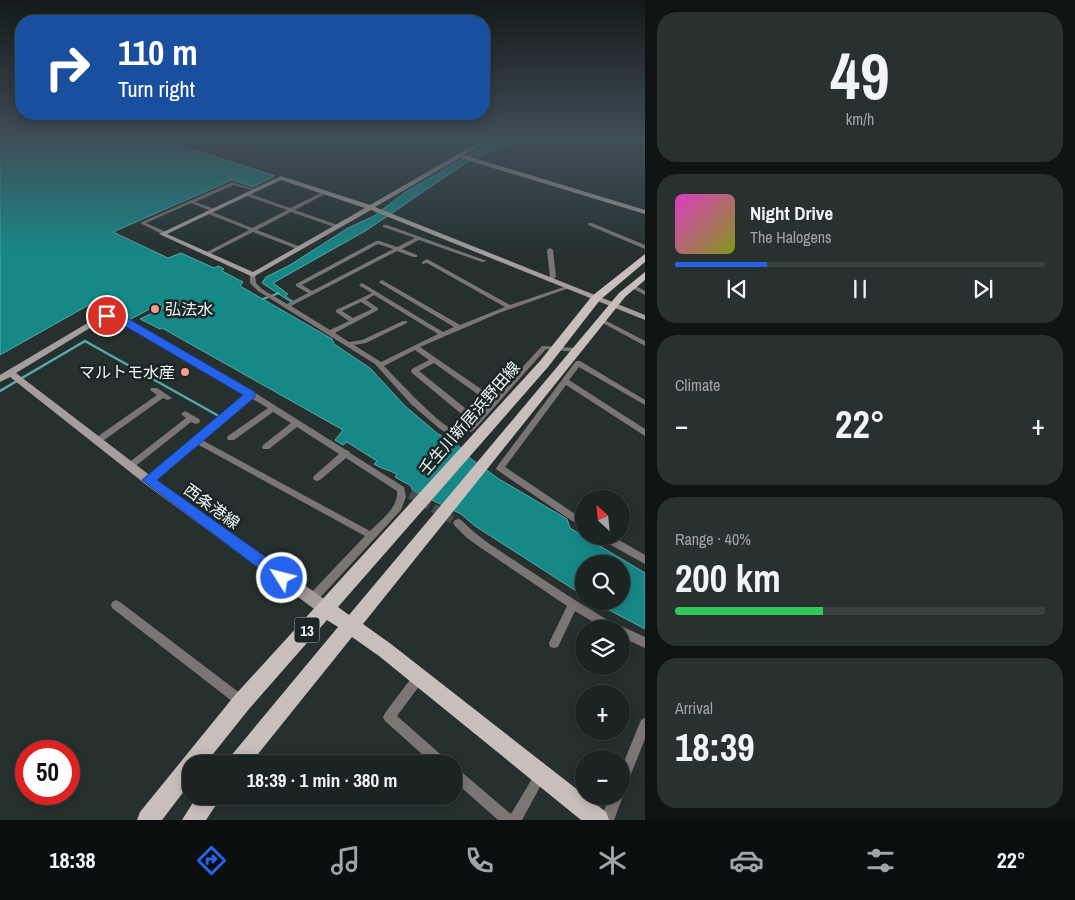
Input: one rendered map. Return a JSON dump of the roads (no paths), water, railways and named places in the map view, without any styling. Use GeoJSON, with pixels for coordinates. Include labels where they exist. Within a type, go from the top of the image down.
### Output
{"type":"FeatureCollection","features":[{"type":"Feature","properties":{"kind":"main road","name":"壬生川新居浜野田線"},"geometry":{"type":"LineString","coordinates":[[199,755],[319,604],[418,497],[471,448],[544,364],[596,298],[645,257]]}},
{"type":"Feature","properties":{"kind":"main road","name":"13"},"geometry":{"type":"LineString","coordinates":[[244,755],[348,626],[446,510],[482,463],[565,375],[576,350],[614,305],[645,275]]}},
{"type":"Feature","properties":{"kind":"main road","name":"13"},"geometry":{"type":"LineString","coordinates":[[319,604],[419,677],[598,820]]}},
{"type":"Feature","properties":{"kind":"main road","name":"壬生川新居浜野田線"},"geometry":{"type":"LineString","coordinates":[[148,820],[182,777]]}},
{"type":"Feature","properties":{"kind":"main road"},"geometry":{"type":"LineString","coordinates":[[193,820],[204,805]]}},
{"type":"Feature","properties":{"kind":"street"},"geometry":{"type":"LineString","coordinates":[[164,233],[278,179]]}},
{"type":"Feature","properties":{"kind":"street"},"geometry":{"type":"LineString","coordinates":[[285,179],[391,215],[483,257],[569,287],[645,318]]}},
{"type":"Feature","properties":{"kind":"street"},"geometry":{"type":"LineString","coordinates":[[253,275],[336,226],[422,179]]}},
{"type":"Feature","properties":{"kind":"street"},"geometry":{"type":"LineString","coordinates":[[538,179],[645,212]]}},
{"type":"Feature","properties":{"kind":"street"},"geometry":{"type":"LineString","coordinates":[[253,275],[142,223],[234,183],[255,190]]}},
{"type":"Feature","properties":{"kind":"street"},"geometry":{"type":"LineString","coordinates":[[206,254],[325,192]]}},
{"type":"Feature","properties":{"kind":"street"},"geometry":{"type":"LineString","coordinates":[[246,194],[336,226]]}},
{"type":"Feature","properties":{"kind":"street"},"geometry":{"type":"LineString","coordinates":[[191,202],[252,230],[299,248]]}},
{"type":"Feature","properties":{"kind":"street"},"geometry":{"type":"LineString","coordinates":[[590,224],[645,247]]}},
{"type":"Feature","properties":{"kind":"street"},"geometry":{"type":"LineString","coordinates":[[385,226],[474,258],[483,257]]}},
{"type":"Feature","properties":{"kind":"street"},"geometry":{"type":"LineString","coordinates":[[286,306],[419,238]]}},
{"type":"Feature","properties":{"kind":"street"},"geometry":{"type":"LineString","coordinates":[[312,293],[298,285],[378,242],[415,256]]}},
{"type":"Feature","properties":{"kind":"street"},"geometry":{"type":"LineString","coordinates":[[550,250],[554,277],[550,280]]}},
{"type":"Feature","properties":{"kind":"street"},"geometry":{"type":"LineString","coordinates":[[424,263],[427,261],[510,307]]}},
{"type":"Feature","properties":{"kind":"street"},"geometry":{"type":"LineString","coordinates":[[253,275],[255,286],[380,365],[427,414],[453,433],[466,432],[544,347],[576,350]]}},
{"type":"Feature","properties":{"kind":"street"},"geometry":{"type":"LineString","coordinates":[[382,282],[459,327]]}},
{"type":"Feature","properties":{"kind":"street"},"geometry":{"type":"LineString","coordinates":[[362,285],[442,334]]}},
{"type":"Feature","properties":{"kind":"street"},"geometry":{"type":"LineString","coordinates":[[632,286],[645,293]]}},
{"type":"Feature","properties":{"kind":"street"},"geometry":{"type":"LineString","coordinates":[[380,365],[442,334],[510,307],[569,287]]}},
{"type":"Feature","properties":{"kind":"street"},"geometry":{"type":"LineString","coordinates":[[353,321],[338,311],[371,295]]}},
{"type":"Feature","properties":{"kind":"street"},"geometry":{"type":"LineString","coordinates":[[330,333],[376,309],[362,300]]}},
{"type":"Feature","properties":{"kind":"street"},"geometry":{"type":"LineString","coordinates":[[5,376],[104,317],[112,316],[124,320],[251,394],[400,488],[418,497]]}},
{"type":"Feature","properties":{"kind":"street"},"geometry":{"type":"LineString","coordinates":[[602,320],[645,344]]}},
{"type":"Feature","properties":{"kind":"street"},"geometry":{"type":"LineString","coordinates":[[349,344],[364,342],[405,322]]}},
{"type":"Feature","properties":{"kind":"street"},"geometry":{"type":"LineString","coordinates":[[415,347],[494,402]]}},
{"type":"Feature","properties":{"kind":"street"},"geometry":{"type":"LineString","coordinates":[[434,360],[414,371],[462,410],[479,419]]}},
{"type":"Feature","properties":{"kind":"street"},"geometry":{"type":"LineString","coordinates":[[575,518],[500,468],[565,375],[578,363],[645,402]]}},
{"type":"Feature","properties":{"kind":"street"},"geometry":{"type":"LineString","coordinates":[[544,364],[565,375],[645,433]]}},
{"type":"Feature","properties":{"kind":"street","name":"西条港線"},"geometry":{"type":"LineString","coordinates":[[5,376],[319,604]]}},
{"type":"Feature","properties":{"kind":"street"},"geometry":{"type":"LineString","coordinates":[[97,441],[165,396],[154,390]]}},
{"type":"Feature","properties":{"kind":"street"},"geometry":{"type":"LineString","coordinates":[[148,480],[251,394]]}},
{"type":"Feature","properties":{"kind":"street"},"geometry":{"type":"LineString","coordinates":[[231,438],[273,408]]}},
{"type":"Feature","properties":{"kind":"street"},"geometry":{"type":"LineString","coordinates":[[130,466],[191,418]]}},
{"type":"Feature","properties":{"kind":"street"},"geometry":{"type":"LineString","coordinates":[[266,448],[297,423]]}},
{"type":"Feature","properties":{"kind":"street"},"geometry":{"type":"LineString","coordinates":[[196,440],[372,536]]}},
{"type":"Feature","properties":{"kind":"street"},"geometry":{"type":"LineString","coordinates":[[317,478],[346,454]]}},
{"type":"Feature","properties":{"kind":"street"},"geometry":{"type":"LineString","coordinates":[[319,604],[372,536],[398,507],[402,497],[400,488]]}},
{"type":"Feature","properties":{"kind":"street"},"geometry":{"type":"LineString","coordinates":[[458,523],[472,536],[572,604],[600,620]]}},
{"type":"Feature","properties":{"kind":"street"},"geometry":{"type":"LineString","coordinates":[[619,545],[645,560]]}},
{"type":"Feature","properties":{"kind":"street"},"geometry":{"type":"LineString","coordinates":[[554,643],[572,604]]}},
{"type":"Feature","properties":{"kind":"street"},"geometry":{"type":"LineString","coordinates":[[116,605],[242,702]]}},
{"type":"Feature","properties":{"kind":"street"},"geometry":{"type":"LineString","coordinates":[[630,636],[645,643]]}},
{"type":"Feature","properties":{"kind":"street"},"geometry":{"type":"LineString","coordinates":[[419,677],[389,718],[432,755]]}},
{"type":"Feature","properties":{"kind":"street"},"geometry":{"type":"LineString","coordinates":[[630,766],[643,738],[645,724]]}},
{"type":"Feature","properties":{"kind":"street"},"geometry":{"type":"LineString","coordinates":[[515,820],[540,774]]}},
{"type":"Feature","properties":{"kind":"street"},"geometry":{"type":"LineString","coordinates":[[462,780],[508,820]]}},
{"type":"Feature","properties":{"kind":"street"},"geometry":{"type":"LineString","coordinates":[[607,820],[613,805]]}},
{"type":"Feature","properties":{"kind":"water"},"geometry":{"type":"Polygon","coordinates":[[[0,179],[268,179],[253,187],[232,180],[113,232],[168,258],[181,253],[214,268],[218,266],[224,269],[222,271],[243,282],[240,286],[332,339],[334,344],[370,368],[405,406],[438,434],[456,443],[471,459],[499,479],[567,519],[570,528],[575,531],[575,545],[598,545],[615,555],[575,555],[575,590],[475,526],[461,514],[413,491],[411,486],[395,477],[397,474],[374,464],[377,461],[347,442],[343,445],[335,440],[343,430],[162,328],[160,329],[140,319],[161,309],[163,306],[159,304],[129,320],[120,313],[113,312],[112,308],[94,302],[0,355],[0,179]]]}},
{"type":"Feature","properties":{"kind":"water"},"geometry":{"type":"Polygon","coordinates":[[[427,179],[442,179],[367,230],[273,283],[288,294],[285,296],[293,301],[291,302],[262,283],[266,277],[290,265],[348,228],[374,216],[404,193],[427,179]]]}},
{"type":"Feature","properties":{"kind":"water"},"geometry":{"type":"Polygon","coordinates":[[[630,564],[645,573],[645,629],[609,610],[630,610],[630,564]]]}},
{"type":"Feature","properties":{"kind":"waterway"},"geometry":{"type":"LineString","coordinates":[[263,299],[279,293]]}},
{"type":"Feature","properties":{"kind":"waterway"},"geometry":{"type":"LineString","coordinates":[[0,391],[85,341],[217,415]]}},
{"type":"Feature","properties":{"kind":"tunnel"},"geometry":{"type":"LineString","coordinates":[[410,494],[458,523]]}},
{"type":"Feature","properties":{"kind":"place","name":"弘法水"},"geometry":{"type":"Point","coordinates":[155,309]}},
{"type":"Feature","properties":{"kind":"place","name":"マルトモ水産"},"geometry":{"type":"Point","coordinates":[185,372]}}]}
